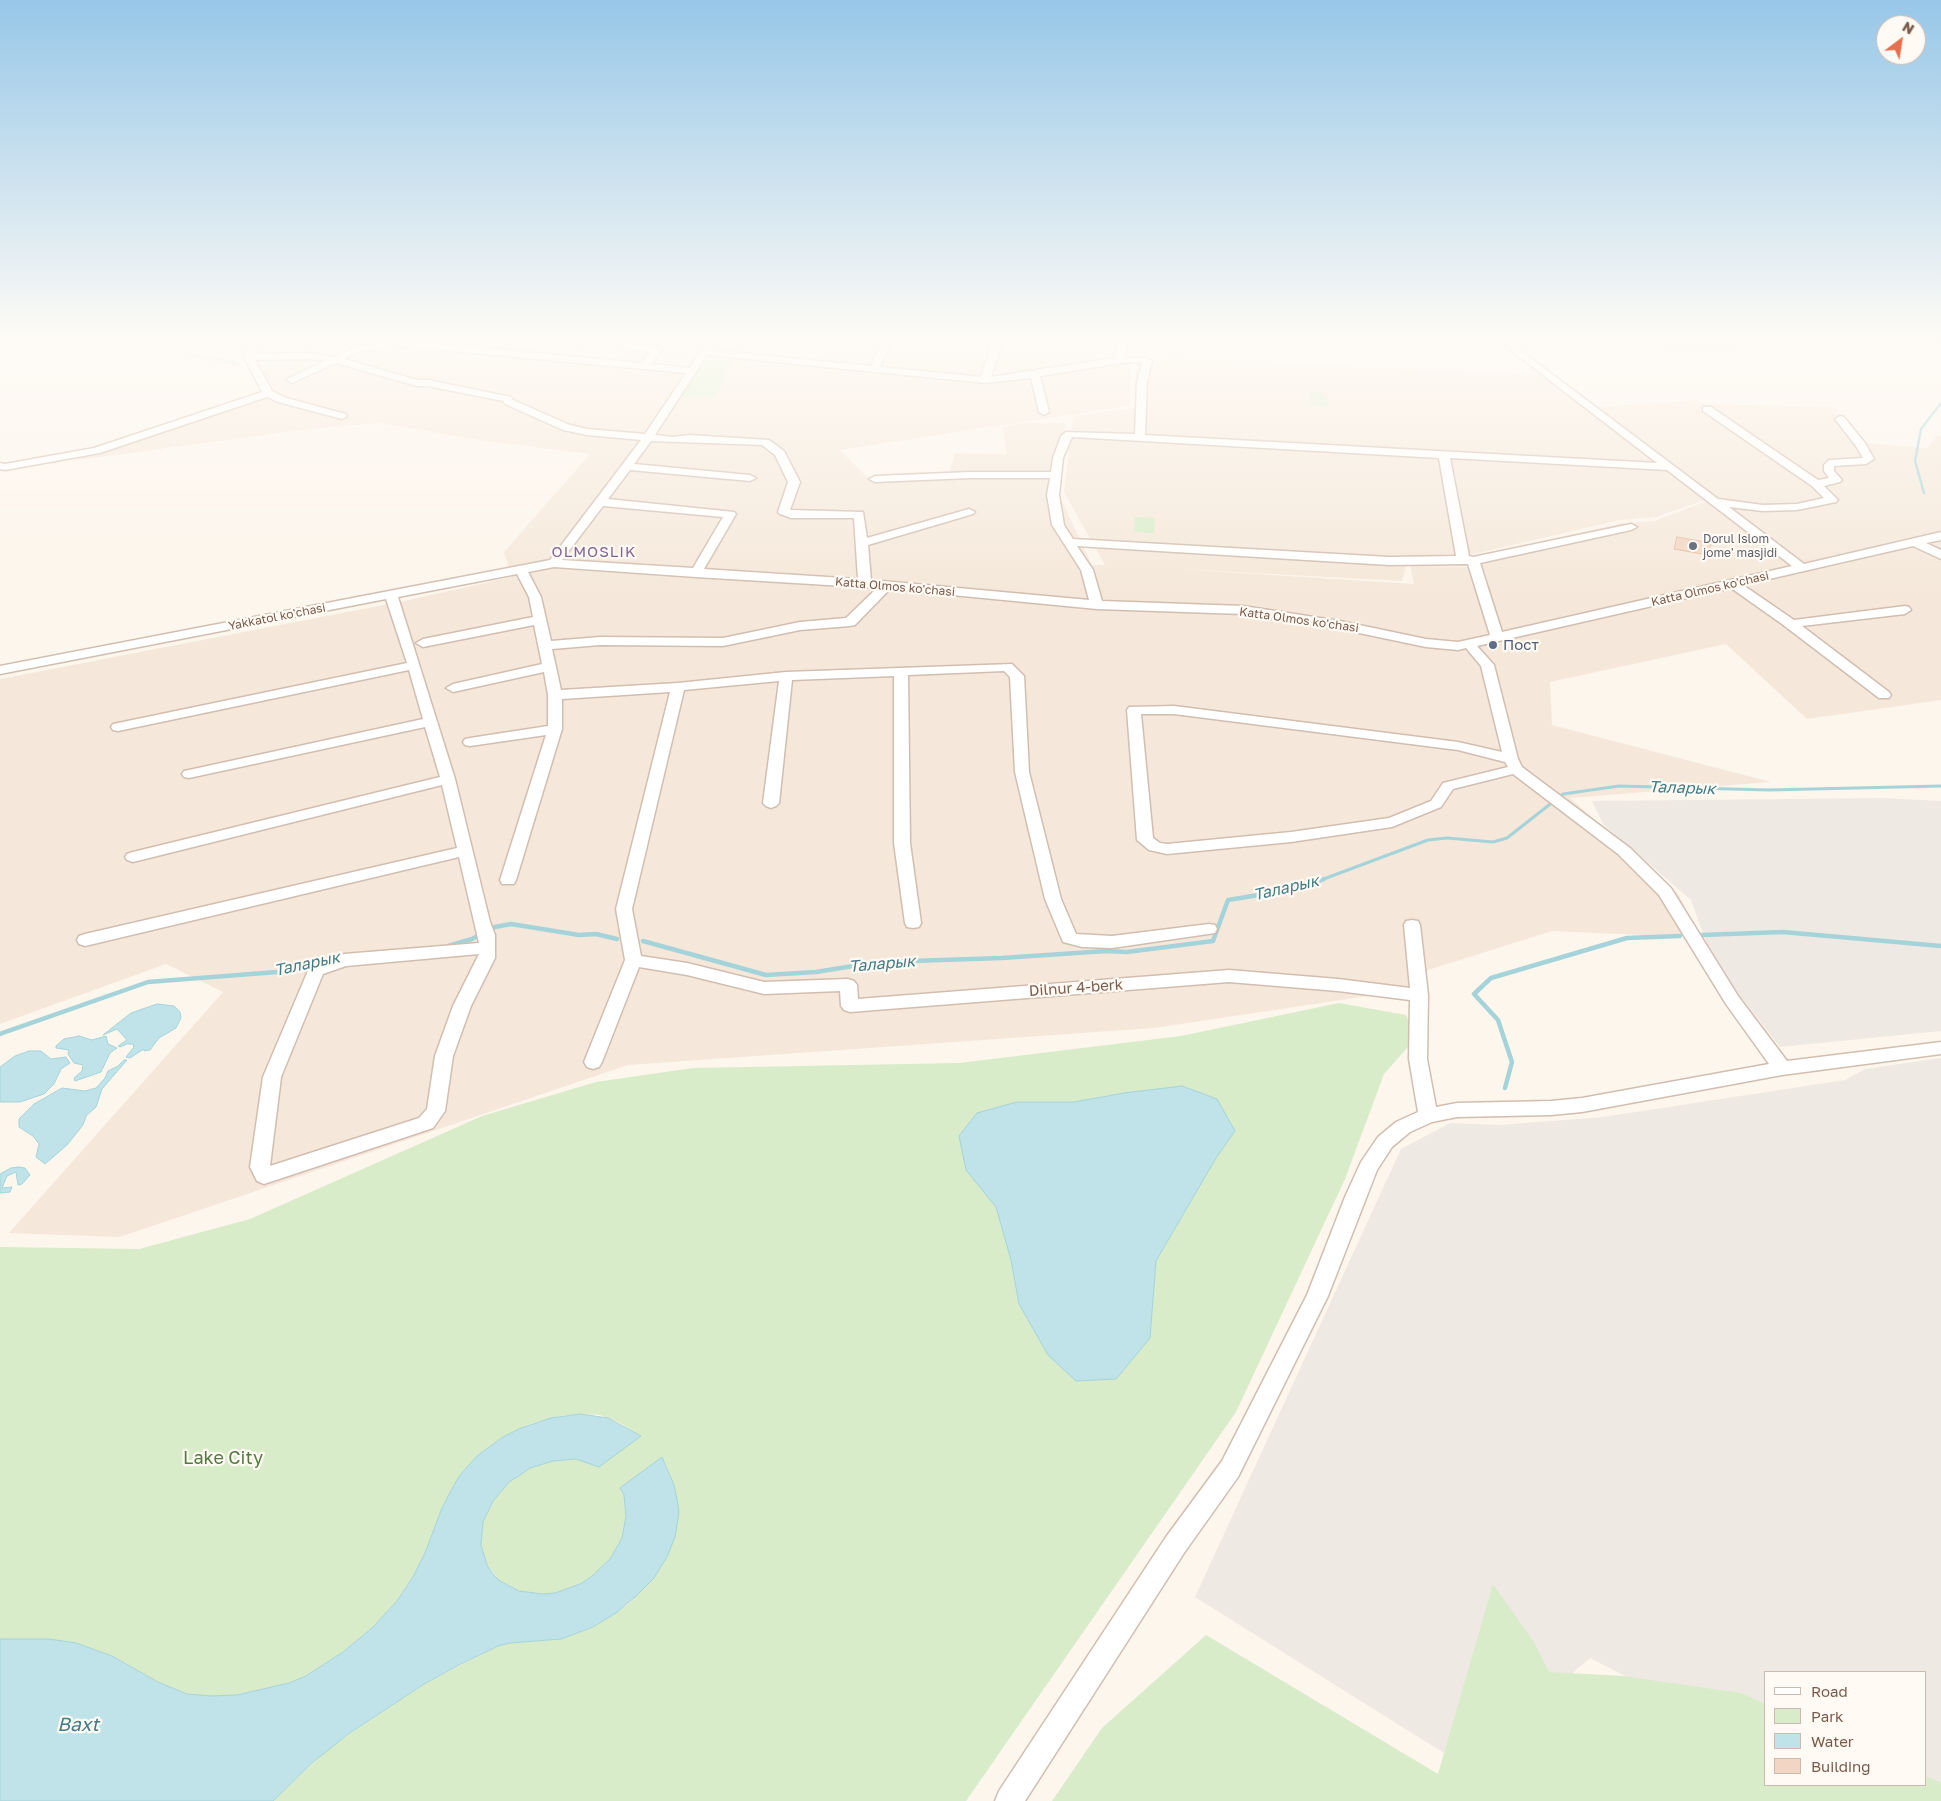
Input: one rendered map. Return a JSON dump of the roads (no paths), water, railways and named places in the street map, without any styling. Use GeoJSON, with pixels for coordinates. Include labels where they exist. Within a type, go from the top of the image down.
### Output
{"type":"FeatureCollection","features":[{"type":"Feature","properties":{"kind":"street"},"geometry":{"type":"LineString","coordinates":[[0,466],[5,467],[96,451],[176,424]]}},
{"type":"Feature","properties":{"kind":"street"},"geometry":{"type":"LineString","coordinates":[[558,424],[587,432],[673,440],[689,438],[765,442],[780,453],[794,482],[784,512],[791,515],[859,514],[865,583]]}},
{"type":"Feature","properties":{"kind":"street"},"geometry":{"type":"LineString","coordinates":[[554,563],[657,424]]}},
{"type":"Feature","properties":{"kind":"street"},"geometry":{"type":"LineString","coordinates":[[1140,424],[1140,437]]}},
{"type":"Feature","properties":{"kind":"street"},"geometry":{"type":"LineString","coordinates":[[1614,424],[1802,568]]}},
{"type":"Feature","properties":{"kind":"street"},"geometry":{"type":"LineString","coordinates":[[1715,502],[1763,508],[1797,507],[1832,500],[1816,484],[1729,424]]}},
{"type":"Feature","properties":{"kind":"street"},"geometry":{"type":"LineString","coordinates":[[1816,484],[1836,480],[1829,471],[1829,465],[1833,462],[1866,461],[1869,458],[1861,444],[1844,424]]}},
{"type":"Feature","properties":{"kind":"street"},"geometry":{"type":"LineString","coordinates":[[1097,605],[1087,570],[1058,525],[1054,495],[1058,458],[1066,436],[1073,434],[1670,466]]}},
{"type":"Feature","properties":{"kind":"street"},"geometry":{"type":"LineString","coordinates":[[1444,454],[1468,560],[1497,636]]}},
{"type":"Feature","properties":{"kind":"street"},"geometry":{"type":"LineString","coordinates":[[626,466],[750,478]]}},
{"type":"Feature","properties":{"kind":"street"},"geometry":{"type":"LineString","coordinates":[[875,479],[970,475],[1056,475]]}},
{"type":"Feature","properties":{"kind":"street"},"geometry":{"type":"LineString","coordinates":[[600,502],[730,514],[696,573]]}},
{"type":"Feature","properties":{"kind":"street"},"geometry":{"type":"LineString","coordinates":[[862,544],[969,512]]}},
{"type":"Feature","properties":{"kind":"street"},"geometry":{"type":"LineString","coordinates":[[1071,543],[1083,542],[1389,561],[1468,560],[1631,527]]}},
{"type":"Feature","properties":{"kind":"street","name":"Katta Olmos ko'chasi"},"geometry":{"type":"LineString","coordinates":[[554,563],[865,583],[1097,605],[1243,610],[1356,628],[1435,645],[1458,646],[1941,536]]}},
{"type":"Feature","properties":{"kind":"street"},"geometry":{"type":"LineString","coordinates":[[1914,542],[1941,555]]}},
{"type":"Feature","properties":{"kind":"street","name":"Yakkatol ko'chasi"},"geometry":{"type":"LineString","coordinates":[[0,670],[554,563]]}},
{"type":"Feature","properties":{"kind":"street"},"geometry":{"type":"LineString","coordinates":[[508,880],[555,729],[555,695],[535,597],[520,570]]}},
{"type":"Feature","properties":{"kind":"street"},"geometry":{"type":"LineString","coordinates":[[1734,584],[1791,624],[1884,695]]}},
{"type":"Feature","properties":{"kind":"street"},"geometry":{"type":"LineString","coordinates":[[544,646],[600,640],[724,642],[800,626],[850,622],[888,585]]}},
{"type":"Feature","properties":{"kind":"street"},"geometry":{"type":"LineString","coordinates":[[391,595],[448,779],[486,935],[487,958],[462,1006],[444,1056],[436,1111],[426,1123],[264,1176],[260,1167],[272,1077],[316,970],[344,960],[450,952],[486,935]]}},
{"type":"Feature","properties":{"kind":"street"},"geometry":{"type":"LineString","coordinates":[[1791,624],[1905,610]]}},
{"type":"Feature","properties":{"kind":"street"},"geometry":{"type":"LineString","coordinates":[[423,643],[540,620]]}},
{"type":"Feature","properties":{"kind":"street"},"geometry":{"type":"LineString","coordinates":[[1469,644],[1487,665],[1514,764]]}},
{"type":"Feature","properties":{"kind":"street"},"geometry":{"type":"LineString","coordinates":[[118,727],[414,665]]}},
{"type":"Feature","properties":{"kind":"street"},"geometry":{"type":"LineString","coordinates":[[453,688],[549,667]]}},
{"type":"Feature","properties":{"kind":"street"},"geometry":{"type":"LineString","coordinates":[[555,695],[678,687],[786,676],[1007,667],[1017,676],[1022,772],[1053,899],[1069,938],[1082,941],[1112,942],[1209,929]]}},
{"type":"Feature","properties":{"kind":"street"},"geometry":{"type":"LineString","coordinates":[[901,672],[902,843],[913,922]]}},
{"type":"Feature","properties":{"kind":"street"},"geometry":{"type":"LineString","coordinates":[[771,803],[786,676]]}},
{"type":"Feature","properties":{"kind":"street"},"geometry":{"type":"LineString","coordinates":[[593,1062],[633,960],[624,909],[678,687]]}},
{"type":"Feature","properties":{"kind":"street"},"geometry":{"type":"LineString","coordinates":[[1514,764],[1448,786],[1436,804],[1392,822],[1291,837],[1167,849],[1155,847],[1145,840],[1134,710],[1174,710],[1458,746],[1514,764],[1554,799],[1624,851],[1665,892],[1694,942],[1732,1000],[1782,1068]]}},
{"type":"Feature","properties":{"kind":"street"},"geometry":{"type":"LineString","coordinates":[[189,774],[430,722]]}},
{"type":"Feature","properties":{"kind":"street"},"geometry":{"type":"LineString","coordinates":[[470,742],[555,729]]}},
{"type":"Feature","properties":{"kind":"street"},"geometry":{"type":"LineString","coordinates":[[133,857],[448,779]]}},
{"type":"Feature","properties":{"kind":"street"},"geometry":{"type":"LineString","coordinates":[[85,940],[464,851]]}},
{"type":"Feature","properties":{"kind":"street"},"geometry":{"type":"LineString","coordinates":[[1412,924],[1419,995],[1418,1059],[1428,1116]]}},
{"type":"Feature","properties":{"kind":"street","name":"Dilnur 4-berk"},"geometry":{"type":"LineString","coordinates":[[633,960],[687,969],[764,988],[848,985],[850,1006],[1229,976],[1338,985],[1419,995]]}},
{"type":"Feature","properties":{"kind":"street"},"geometry":{"type":"LineString","coordinates":[[1009,1801],[1175,1545],[1230,1469],[1317,1296],[1368,1167],[1385,1142],[1403,1127],[1428,1116],[1457,1110],[1582,1105],[1782,1068],[1941,1048]]}},
{"type":"Feature","properties":{"kind":"water"},"geometry":{"type":"Polygon","coordinates":[[[157,1004],[174,1006],[180,1012],[181,1018],[176,1028],[159,1038],[150,1050],[144,1051],[144,1049],[130,1058],[126,1057],[134,1047],[133,1044],[118,1046],[127,1040],[117,1029],[103,1035],[131,1013],[157,1004]]]}},
{"type":"Feature","properties":{"kind":"water"},"geometry":{"type":"Polygon","coordinates":[[[79,1036],[92,1040],[106,1036],[108,1044],[117,1048],[110,1053],[101,1072],[75,1081],[74,1078],[82,1071],[83,1065],[74,1063],[68,1054],[69,1050],[56,1048],[56,1046],[64,1039],[79,1036]]]}},
{"type":"Feature","properties":{"kind":"water"},"geometry":{"type":"Polygon","coordinates":[[[29,1051],[41,1051],[51,1059],[66,1057],[70,1063],[61,1069],[54,1084],[44,1094],[20,1102],[0,1102],[0,1067],[15,1056],[29,1051]]]}},
{"type":"Feature","properties":{"kind":"water"},"geometry":{"type":"Polygon","coordinates":[[[124,1060],[127,1060],[102,1089],[96,1107],[86,1116],[83,1125],[67,1145],[45,1164],[36,1157],[39,1144],[33,1136],[19,1127],[19,1119],[34,1104],[62,1088],[85,1091],[96,1088],[105,1078],[108,1071],[118,1066],[124,1060]]]}},
{"type":"Feature","properties":{"kind":"water"},"geometry":{"type":"Polygon","coordinates":[[[1182,1086],[1217,1099],[1235,1131],[1216,1158],[1156,1261],[1150,1338],[1116,1379],[1076,1381],[1048,1355],[1019,1304],[1011,1260],[996,1207],[966,1170],[959,1136],[977,1113],[1017,1102],[1074,1102],[1124,1093],[1182,1086]]]}},
{"type":"Feature","properties":{"kind":"water"},"geometry":{"type":"Polygon","coordinates":[[[11,1168],[25,1168],[30,1175],[22,1184],[18,1185],[16,1172],[7,1176],[2,1188],[12,1187],[10,1192],[0,1193],[0,1174],[11,1168]]]}},
{"type":"Feature","properties":{"kind":"water","name":"Baхt"},"geometry":{"type":"Polygon","coordinates":[[[580,1414],[608,1418],[641,1436],[599,1467],[576,1459],[553,1461],[530,1468],[509,1482],[493,1501],[483,1522],[481,1545],[487,1565],[493,1574],[500,1581],[519,1591],[543,1594],[555,1593],[580,1584],[591,1577],[610,1559],[622,1538],[626,1516],[624,1495],[620,1488],[662,1457],[674,1485],[677,1499],[679,1512],[675,1537],[667,1557],[654,1578],[616,1613],[593,1627],[561,1639],[510,1643],[498,1646],[424,1684],[347,1735],[312,1763],[273,1801],[0,1801],[0,1639],[49,1639],[76,1643],[112,1656],[158,1682],[187,1694],[211,1696],[237,1695],[289,1683],[306,1676],[343,1652],[372,1628],[397,1601],[413,1577],[425,1553],[442,1508],[454,1485],[460,1475],[477,1456],[503,1437],[521,1428],[551,1418],[580,1414]]]}},
{"type":"Feature","properties":{"kind":"waterway"},"geometry":{"type":"LineString","coordinates":[[1924,493],[1915,461],[1921,429],[1925,424]]}},
{"type":"Feature","properties":{"kind":"waterway","name":"Таларык"},"geometry":{"type":"LineString","coordinates":[[1321,880],[1428,840],[1447,838],[1493,842],[1507,838],[1563,794],[1619,786],[1769,790],[1941,786]]}},
{"type":"Feature","properties":{"kind":"waterway","name":"Таларык"},"geometry":{"type":"LineString","coordinates":[[643,941],[766,975],[816,972],[853,966],[912,961],[1002,958],[1106,951],[1127,952],[1213,941],[1228,900],[1301,888],[1324,879]]}},
{"type":"Feature","properties":{"kind":"waterway","name":"Таларык"},"geometry":{"type":"LineString","coordinates":[[490,930],[495,927],[511,924],[579,935],[596,934],[617,939]]}},
{"type":"Feature","properties":{"kind":"waterway"},"geometry":{"type":"LineString","coordinates":[[1702,935],[1783,932],[1941,946]]}},
{"type":"Feature","properties":{"kind":"waterway","name":"Таларык"},"geometry":{"type":"LineString","coordinates":[[448,946],[472,939],[481,934]]}},
{"type":"Feature","properties":{"kind":"waterway"},"geometry":{"type":"LineString","coordinates":[[1505,1088],[1512,1062],[1498,1020],[1474,994],[1491,978],[1627,938],[1680,936]]}},
{"type":"Feature","properties":{"kind":"waterway","name":"Таларык"},"geometry":{"type":"LineString","coordinates":[[0,1034],[148,982],[277,972],[337,957]]}},
{"type":"Feature","properties":{"kind":"place","name":"Dorul Islom jome' masjidi"},"geometry":{"type":"Point","coordinates":[1693,546]}},
{"type":"Feature","properties":{"kind":"place","name":"Пост"},"geometry":{"type":"Point","coordinates":[1493,645]}},
{"type":"Feature","properties":{"kind":"district","name":"OLMOSLIK"},"geometry":{"type":"Point","coordinates":[594,552]}},
{"type":"Feature","properties":{"kind":"park label","name":"Lake City"},"geometry":{"type":"Point","coordinates":[223,1458]}}]}
